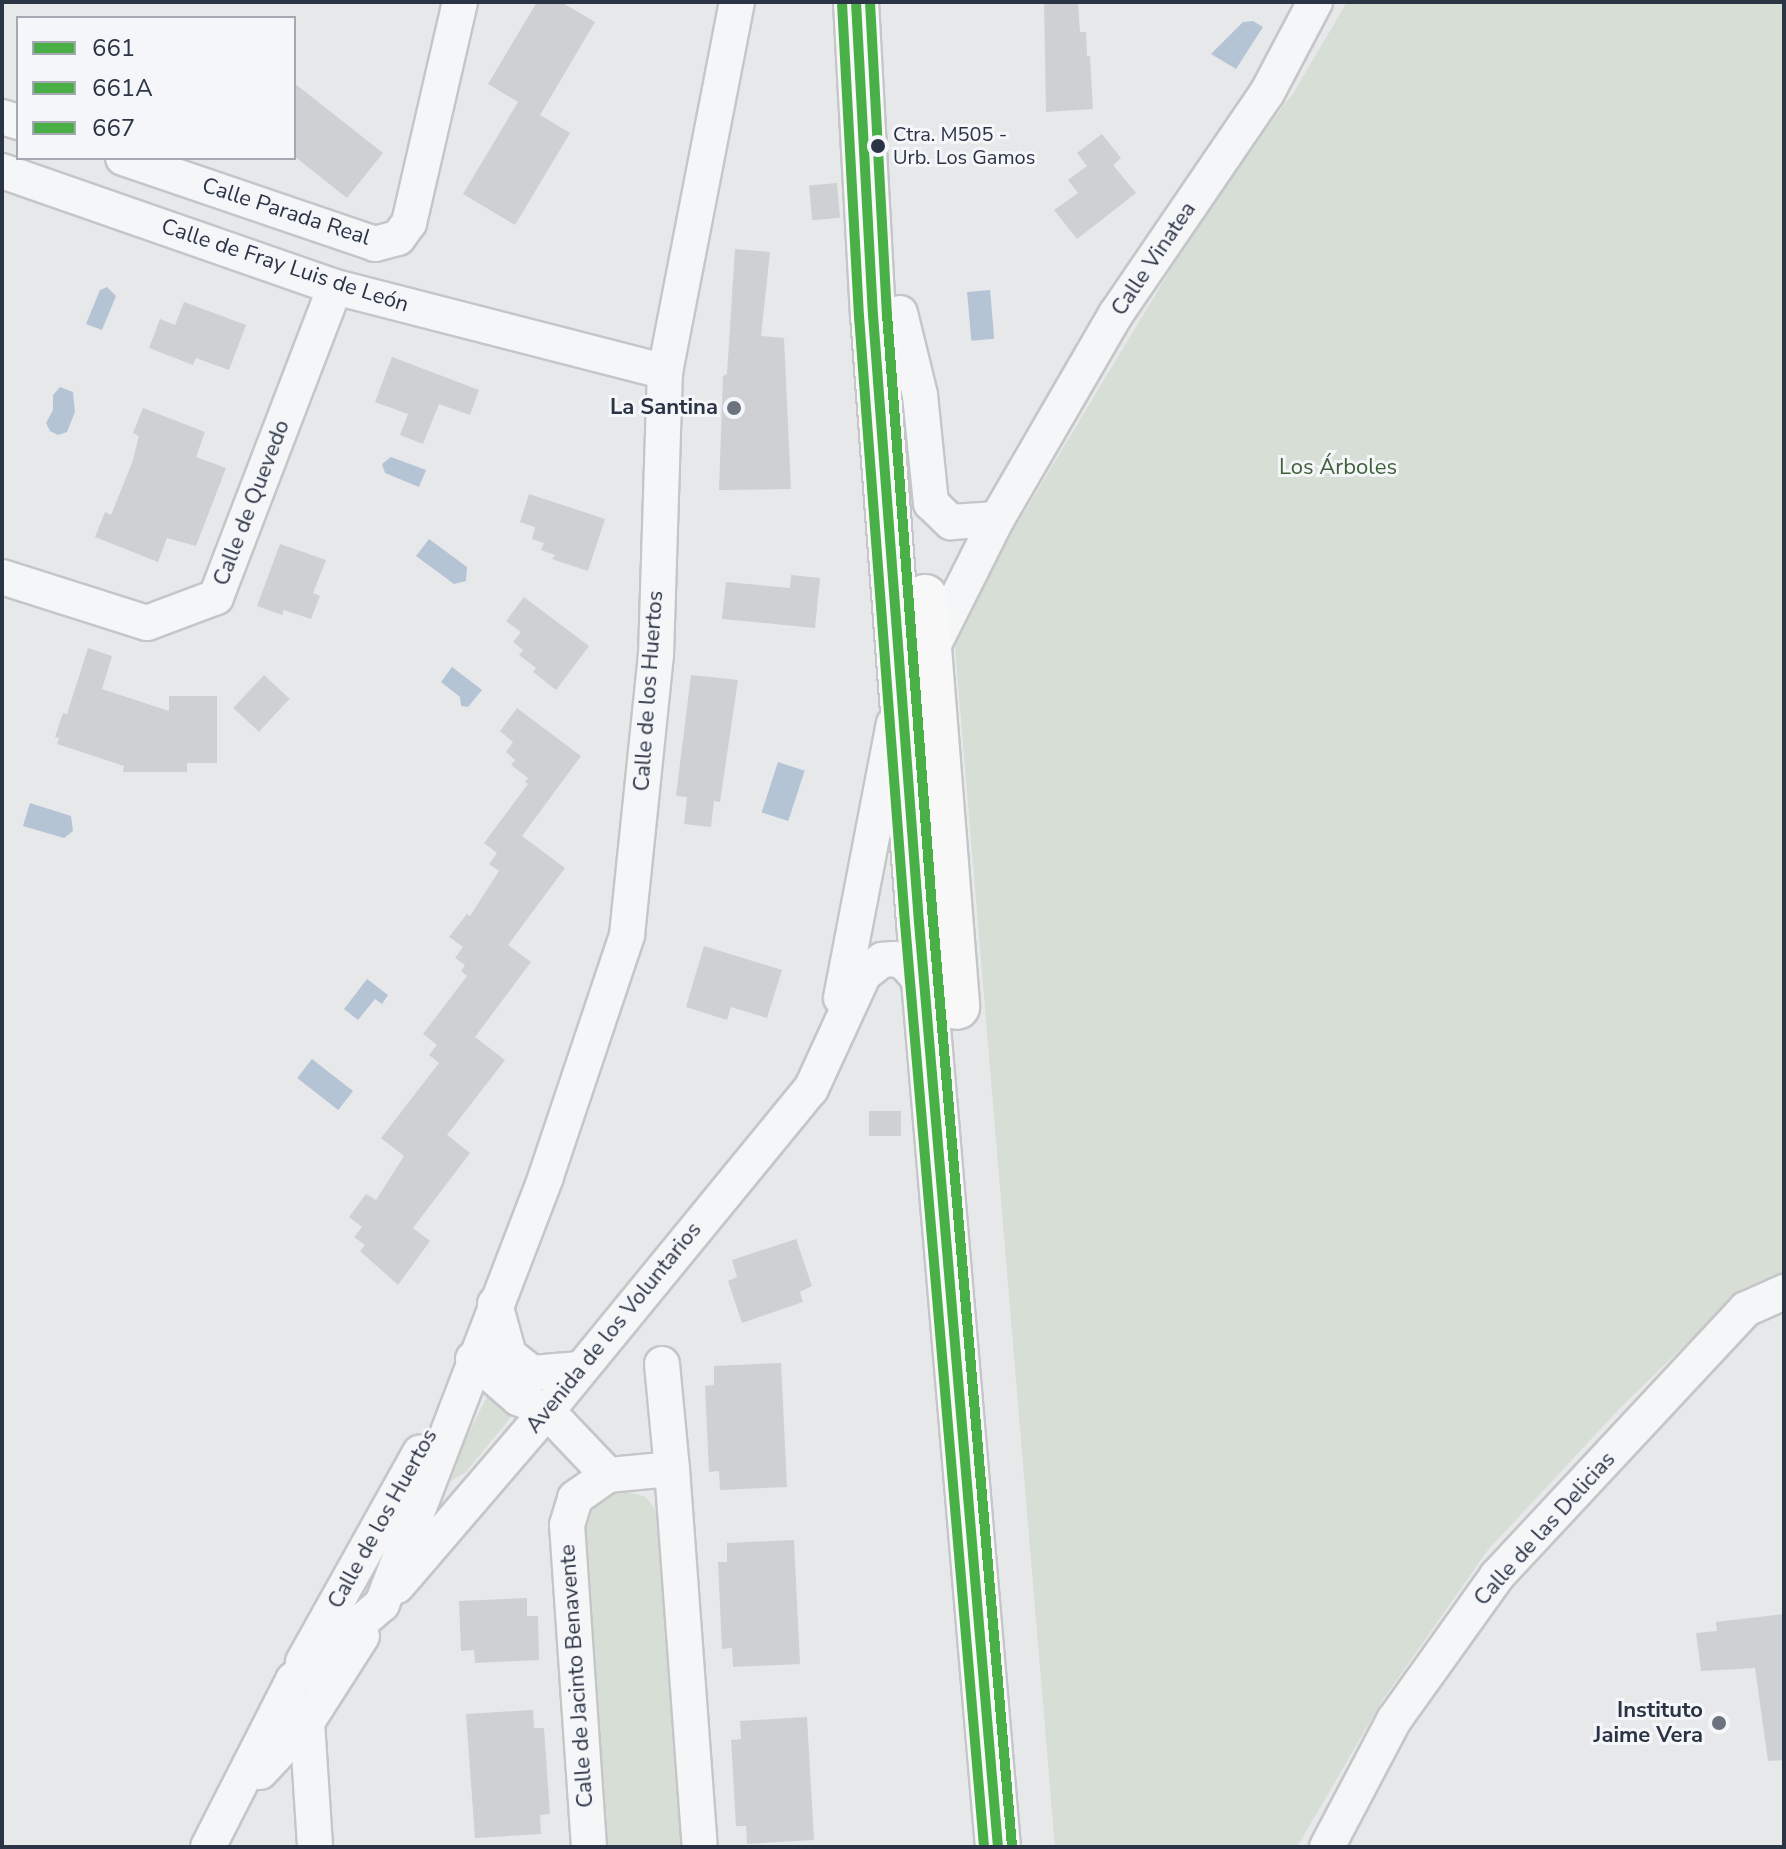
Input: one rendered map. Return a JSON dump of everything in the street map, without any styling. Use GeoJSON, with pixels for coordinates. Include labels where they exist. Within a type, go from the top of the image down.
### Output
{"type":"FeatureCollection","features":[{"type":"Feature","properties":{"kind":"highway"},"geometry":{"type":"LineString","coordinates":[[856,2],[873,315],[901,684],[998,1847]]}},
{"type":"Feature","properties":{"kind":"highway"},"geometry":{"type":"LineString","coordinates":[[883,2],[900,313],[930,652],[1023,1847]]}},
{"type":"Feature","properties":{"kind":"street","name":"Calle Parada Real"},"geometry":{"type":"LineString","coordinates":[[129,160],[375,244],[398,238],[409,223],[460,2]]}},
{"type":"Feature","properties":{"kind":"street","name":"Calle de los Huertos"},"geometry":{"type":"LineString","coordinates":[[382,1604],[473,1359],[546,1176],[627,935],[656,655],[665,372],[737,2]]}},
{"type":"Feature","properties":{"kind":"street","name":"Calle Vinatea"},"geometry":{"type":"LineString","coordinates":[[930,652],[997,519],[1116,314],[1267,93],[1315,2]]}},
{"type":"Feature","properties":{"kind":"street","name":"Calle de Fray Luis de León"},"geometry":{"type":"LineString","coordinates":[[2,171],[335,287],[665,372]]}},
{"type":"Feature","properties":{"kind":"street","name":"Calle de Quevedo"},"geometry":{"type":"LineString","coordinates":[[2,577],[147,623],[216,597],[335,287]]}},
{"type":"Feature","properties":{"kind":"street"},"geometry":{"type":"LineString","coordinates":[[900,313],[920,395],[931,503],[951,522],[997,519]]}},
{"type":"Feature","properties":{"kind":"street","name":"Avenida de los Voluntarios"},"geometry":{"type":"LineString","coordinates":[[833,1043],[901,684]]}},
{"type":"Feature","properties":{"kind":"street","name":"Avenida de los Voluntarios"},"geometry":{"type":"LineString","coordinates":[[235,1799],[307,1722],[382,1604],[547,1411],[811,1089],[864,974],[882,960],[905,963],[925,986]]}},
{"type":"Feature","properties":{"kind":"street","name":"Calle de las Delicias"},"geometry":{"type":"LineString","coordinates":[[1327,1847],[1394,1720],[1497,1576],[1746,1309],[1784,1292]]}},
{"type":"Feature","properties":{"kind":"street"},"geometry":{"type":"LineString","coordinates":[[495,1304],[509,1355],[532,1373],[580,1369]]}},
{"type":"Feature","properties":{"kind":"street","name":"Calle de los Huertos"},"geometry":{"type":"LineString","coordinates":[[293,1680],[473,1359]]}},
{"type":"Feature","properties":{"kind":"street"},"geometry":{"type":"LineString","coordinates":[[473,1359],[518,1398],[547,1411],[608,1475]]}},
{"type":"Feature","properties":{"kind":"street"},"geometry":{"type":"LineString","coordinates":[[662,1364],[700,1847]]}},
{"type":"Feature","properties":{"kind":"street","name":"Calle de Jacinto Benavente"},"geometry":{"type":"LineString","coordinates":[[589,1847],[567,1525],[575,1498],[608,1475],[672,1469]]}},
{"type":"Feature","properties":{"kind":"street","name":"Avenida de los Voluntarios"},"geometry":{"type":"LineString","coordinates":[[208,1847],[293,1680],[382,1604]]}},
{"type":"Feature","properties":{"kind":"street"},"geometry":{"type":"LineString","coordinates":[[307,1722],[315,1847]]}},
{"type":"Feature","properties":{"kind":"green space","name":"Los Árboles"},"geometry":{"type":"Polygon","coordinates":[[[1347,2],[1784,2],[1784,1282],[1717,1314],[1619,1409],[1487,1551],[1382,1701],[1297,1847],[1055,1847],[954,636],[1007,541],[1213,199],[1294,92],[1347,2]]]}},
{"type":"Feature","properties":{"kind":"green space"},"geometry":{"type":"Polygon","coordinates":[[[487,1397],[515,1412],[466,1472],[441,1487],[487,1397]]]}},
{"type":"Feature","properties":{"kind":"green space"},"geometry":{"type":"Polygon","coordinates":[[[619,1489],[646,1497],[663,1521],[687,1847],[603,1847],[583,1513],[592,1501],[619,1489]]]}},
{"type":"Feature","properties":{"kind":"water"},"geometry":{"type":"Polygon","coordinates":[[[1253,21],[1263,27],[1236,69],[1211,54],[1243,22],[1253,21]]]}},
{"type":"Feature","properties":{"kind":"water"},"geometry":{"type":"Polygon","coordinates":[[[107,287],[116,296],[102,330],[86,324],[100,290],[107,287]]]}},
{"type":"Feature","properties":{"kind":"water"},"geometry":{"type":"Polygon","coordinates":[[[990,290],[994,339],[971,341],[967,292],[990,290]]]}},
{"type":"Feature","properties":{"kind":"water"},"geometry":{"type":"Polygon","coordinates":[[[60,387],[73,392],[75,412],[67,432],[58,435],[50,431],[46,423],[53,410],[53,395],[60,387]]]}},
{"type":"Feature","properties":{"kind":"water"},"geometry":{"type":"Polygon","coordinates":[[[391,457],[426,470],[419,487],[385,473],[382,464],[391,457]]]}},
{"type":"Feature","properties":{"kind":"water"},"geometry":{"type":"Polygon","coordinates":[[[429,539],[467,567],[466,581],[454,584],[416,556],[429,539]]]}},
{"type":"Feature","properties":{"kind":"water"},"geometry":{"type":"Polygon","coordinates":[[[452,667],[482,690],[468,707],[461,706],[460,697],[441,682],[452,667]]]}},
{"type":"Feature","properties":{"kind":"water"},"geometry":{"type":"Polygon","coordinates":[[[778,762],[805,771],[788,821],[762,812],[778,762]]]}},
{"type":"Feature","properties":{"kind":"water"},"geometry":{"type":"Polygon","coordinates":[[[30,803],[71,816],[73,831],[64,838],[23,826],[30,803]]]}},
{"type":"Feature","properties":{"kind":"water"},"geometry":{"type":"Polygon","coordinates":[[[367,979],[388,995],[382,1004],[375,999],[358,1020],[344,1009],[367,979]]]}},
{"type":"Feature","properties":{"kind":"water"},"geometry":{"type":"Polygon","coordinates":[[[312,1059],[353,1091],[338,1110],[297,1078],[312,1059]]]}},
{"type":"Feature","properties":{"kind":"building"},"geometry":{"type":"Polygon","coordinates":[[[537,2],[561,2],[595,22],[540,115],[570,133],[515,225],[463,194],[518,102],[488,84],[537,2]]]}},
{"type":"Feature","properties":{"kind":"building"},"geometry":{"type":"Polygon","coordinates":[[[1044,2],[1078,2],[1080,32],[1086,32],[1087,56],[1090,56],[1093,109],[1046,112],[1044,2]]]}},
{"type":"Feature","properties":{"kind":"building"},"geometry":{"type":"Polygon","coordinates":[[[296,85],[383,153],[347,198],[296,158],[296,85]]]}},
{"type":"Feature","properties":{"kind":"building"},"geometry":{"type":"Polygon","coordinates":[[[1102,134],[1121,158],[1113,165],[1136,193],[1077,239],[1054,210],[1078,193],[1068,180],[1087,166],[1077,153],[1102,134]]]}},
{"type":"Feature","properties":{"kind":"building"},"geometry":{"type":"Polygon","coordinates":[[[837,183],[840,218],[812,220],[809,185],[837,183]]]}},
{"type":"Feature","properties":{"kind":"building"},"geometry":{"type":"Polygon","coordinates":[[[735,249],[770,252],[761,336],[784,338],[791,489],[719,490],[723,376],[727,374],[735,249]]]}},
{"type":"Feature","properties":{"kind":"building"},"geometry":{"type":"Polygon","coordinates":[[[184,302],[246,325],[229,370],[196,358],[193,365],[149,348],[160,319],[175,325],[184,302]]]}},
{"type":"Feature","properties":{"kind":"building"},"geometry":{"type":"Polygon","coordinates":[[[392,357],[479,390],[470,415],[439,404],[423,444],[400,435],[408,414],[375,402],[392,357]]]}},
{"type":"Feature","properties":{"kind":"building"},"geometry":{"type":"Polygon","coordinates":[[[143,408],[205,432],[196,457],[226,468],[196,546],[167,538],[158,562],[95,537],[105,512],[111,515],[132,463],[139,436],[133,433],[143,408]]]}},
{"type":"Feature","properties":{"kind":"building"},"geometry":{"type":"Polygon","coordinates":[[[529,494],[605,519],[588,571],[552,559],[555,555],[541,550],[544,543],[532,539],[535,527],[520,522],[529,494]]]}},
{"type":"Feature","properties":{"kind":"building"},"geometry":{"type":"Polygon","coordinates":[[[280,544],[326,560],[313,593],[320,596],[311,619],[284,610],[282,615],[257,606],[280,544]]]}},
{"type":"Feature","properties":{"kind":"building"},"geometry":{"type":"Polygon","coordinates":[[[791,575],[820,578],[815,628],[722,619],[726,582],[790,588],[791,575]]]}},
{"type":"Feature","properties":{"kind":"building"},"geometry":{"type":"Polygon","coordinates":[[[524,597],[589,646],[556,690],[533,672],[536,668],[519,655],[523,650],[513,642],[521,632],[506,621],[524,597]]]}},
{"type":"Feature","properties":{"kind":"building"},"geometry":{"type":"Polygon","coordinates":[[[88,648],[112,656],[102,689],[169,711],[169,696],[217,696],[217,763],[187,763],[187,772],[123,772],[124,766],[57,744],[59,738],[55,737],[63,713],[67,714],[88,648]]]}},
{"type":"Feature","properties":{"kind":"building"},"geometry":{"type":"Polygon","coordinates":[[[264,675],[290,699],[259,732],[233,708],[264,675]]]}},
{"type":"Feature","properties":{"kind":"building"},"geometry":{"type":"Polygon","coordinates":[[[691,675],[738,680],[720,802],[714,801],[711,827],[684,824],[687,797],[676,796],[691,675]]]}},
{"type":"Feature","properties":{"kind":"building"},"geometry":{"type":"Polygon","coordinates":[[[517,708],[581,756],[522,836],[565,868],[508,945],[531,962],[475,1037],[505,1060],[447,1135],[470,1153],[413,1228],[430,1241],[398,1285],[360,1251],[365,1245],[354,1237],[362,1227],[349,1217],[366,1194],[376,1200],[404,1156],[381,1138],[439,1063],[429,1055],[437,1045],[423,1034],[467,976],[461,971],[465,965],[455,958],[463,947],[449,937],[467,914],[470,916],[499,871],[489,864],[497,853],[484,843],[528,784],[525,782],[528,778],[511,765],[515,760],[506,752],[513,742],[500,731],[517,708]]]}},
{"type":"Feature","properties":{"kind":"building"},"geometry":{"type":"Polygon","coordinates":[[[704,946],[782,970],[767,1018],[731,1007],[727,1020],[686,1007],[704,946]]]}},
{"type":"Feature","properties":{"kind":"building"},"geometry":{"type":"Polygon","coordinates":[[[869,1111],[901,1111],[901,1136],[869,1136],[869,1111]]]}},
{"type":"Feature","properties":{"kind":"building"},"geometry":{"type":"Polygon","coordinates":[[[796,1239],[812,1286],[800,1292],[803,1302],[742,1323],[728,1281],[737,1277],[732,1260],[796,1239]]]}},
{"type":"Feature","properties":{"kind":"building"},"geometry":{"type":"Polygon","coordinates":[[[781,1363],[787,1487],[720,1490],[719,1471],[709,1472],[705,1386],[714,1385],[714,1366],[781,1363]]]}},
{"type":"Feature","properties":{"kind":"building"},"geometry":{"type":"Polygon","coordinates":[[[794,1540],[800,1664],[733,1667],[732,1648],[722,1649],[718,1562],[727,1562],[727,1543],[794,1540]]]}},
{"type":"Feature","properties":{"kind":"building"},"geometry":{"type":"Polygon","coordinates":[[[527,1598],[527,1616],[538,1616],[539,1660],[475,1663],[474,1650],[461,1651],[459,1601],[527,1598]]]}},
{"type":"Feature","properties":{"kind":"building"},"geometry":{"type":"Polygon","coordinates":[[[1784,1614],[1784,1760],[1768,1761],[1755,1668],[1701,1671],[1696,1633],[1717,1631],[1716,1622],[1784,1614]]]}},
{"type":"Feature","properties":{"kind":"building"},"geometry":{"type":"Polygon","coordinates":[[[533,1710],[534,1728],[544,1728],[550,1814],[540,1815],[541,1834],[475,1838],[466,1714],[533,1710]]]}},
{"type":"Feature","properties":{"kind":"building"},"geometry":{"type":"Polygon","coordinates":[[[807,1717],[814,1840],[747,1844],[746,1826],[736,1826],[731,1740],[741,1739],[740,1721],[807,1717]]]}},
{"type":"Feature","properties":{"kind":"transit line","name":"661"},"geometry":{"type":"LineString","coordinates":[[856,2],[873,315],[919,922],[998,1847]]}},
{"type":"Feature","properties":{"kind":"transit line","name":"667"},"geometry":{"type":"LineString","coordinates":[[870,2],[887,314],[933,921],[1012,1846]]}},
{"type":"Feature","properties":{"kind":"transit line","name":"661A"},"geometry":{"type":"LineString","coordinates":[[842,3],[859,316],[905,923],[984,1847]]}},
{"type":"Feature","properties":{"kind":"place","name":"Ctra. M505 - Urb. Los Gamos"},"geometry":{"type":"Point","coordinates":[878,146]}},
{"type":"Feature","properties":{"kind":"place","name":"La Santina"},"geometry":{"type":"Point","coordinates":[734,408]}},
{"type":"Feature","properties":{"kind":"place","name":"Instituto Jaime Vera"},"geometry":{"type":"Point","coordinates":[1719,1723]}}]}
